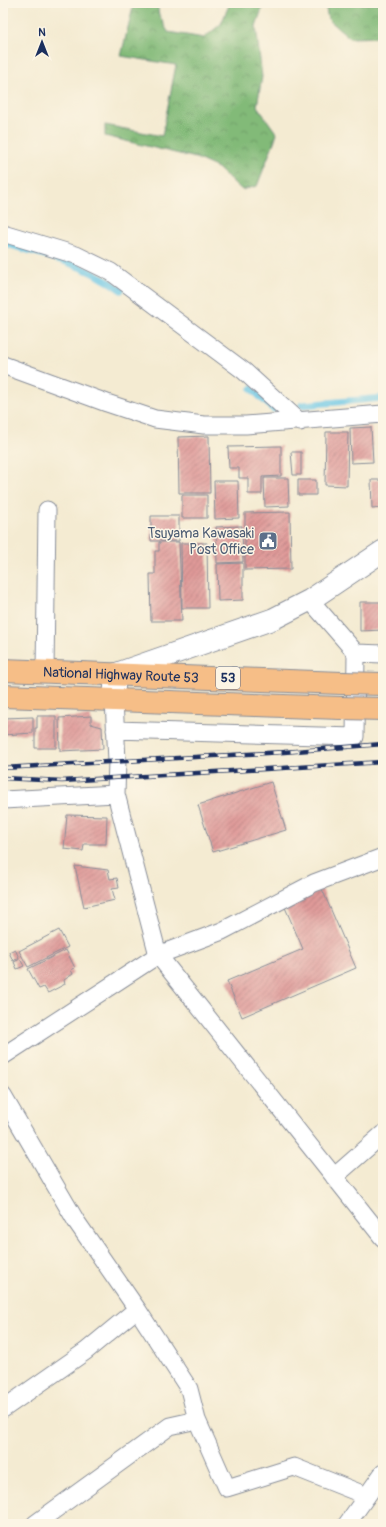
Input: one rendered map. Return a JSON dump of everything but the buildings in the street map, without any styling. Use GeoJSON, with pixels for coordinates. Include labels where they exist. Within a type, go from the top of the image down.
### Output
{"type":"FeatureCollection","features":[{"type":"Feature","properties":{"kind":"highway","name":"National Highway Route 53"},"geometry":{"type":"LineString","coordinates":[[3,670],[383,684]]}},
{"type":"Feature","properties":{"kind":"highway","name":"National Highway Route 53"},"geometry":{"type":"LineString","coordinates":[[3,696],[383,709]]}},
{"type":"Feature","properties":{"kind":"street"},"geometry":{"type":"LineString","coordinates":[[3,233],[76,255],[111,272],[244,371],[300,422]]}},
{"type":"Feature","properties":{"kind":"street"},"geometry":{"type":"LineString","coordinates":[[3,365],[155,419],[204,425],[246,425],[300,422],[383,414]]}},
{"type":"Feature","properties":{"kind":"street"},"geometry":{"type":"LineString","coordinates":[[45,672],[47,510]]}},
{"type":"Feature","properties":{"kind":"street"},"geometry":{"type":"LineString","coordinates":[[383,551],[310,600],[273,619],[115,674],[114,700],[116,794],[158,955],[383,1238]]}},
{"type":"Feature","properties":{"kind":"street"},"geometry":{"type":"LineString","coordinates":[[115,730],[355,737],[356,653],[310,600]]}},
{"type":"Feature","properties":{"kind":"street"},"geometry":{"type":"LineString","coordinates":[[356,653],[383,654]]}},
{"type":"Feature","properties":{"kind":"street"},"geometry":{"type":"LineString","coordinates":[[3,800],[116,794]]}},
{"type":"Feature","properties":{"kind":"street"},"geometry":{"type":"LineString","coordinates":[[3,1056],[158,955],[222,931],[314,883],[383,858]]}},
{"type":"Feature","properties":{"kind":"street"},"geometry":{"type":"LineString","coordinates":[[3,1096],[76,1221],[137,1309],[189,1388],[197,1420],[227,1488],[294,1467],[367,1496]]}},
{"type":"Feature","properties":{"kind":"street"},"geometry":{"type":"LineString","coordinates":[[334,1177],[383,1134]]}},
{"type":"Feature","properties":{"kind":"street"},"geometry":{"type":"LineString","coordinates":[[3,1409],[86,1351],[137,1309]]}},
{"type":"Feature","properties":{"kind":"street"},"geometry":{"type":"LineString","coordinates":[[35,1524],[170,1426],[197,1420]]}},
{"type":"Feature","properties":{"kind":"street"},"geometry":{"type":"LineString","coordinates":[[347,1524],[383,1473]]}},
{"type":"Feature","properties":{"kind":"green space"},"geometry":{"type":"Polygon","coordinates":[[[134,3],[157,3],[159,15],[168,32],[204,38],[221,24],[230,3],[264,3],[256,26],[262,77],[257,106],[277,134],[257,186],[242,190],[218,168],[196,158],[105,136],[105,125],[162,136],[176,65],[121,56],[134,3]]]}},
{"type":"Feature","properties":{"kind":"green space"},"geometry":{"type":"Polygon","coordinates":[[[325,3],[383,3],[383,37],[350,38],[328,19],[325,3]]]}},
{"type":"Feature","properties":{"kind":"waterway"},"geometry":{"type":"LineString","coordinates":[[3,243],[64,261],[94,273],[121,290]]}},
{"type":"Feature","properties":{"kind":"waterway"},"geometry":{"type":"LineString","coordinates":[[252,389],[273,409]]}},
{"type":"Feature","properties":{"kind":"waterway"},"geometry":{"type":"LineString","coordinates":[[302,405],[383,398]]}},
{"type":"Feature","properties":{"kind":"railway"},"geometry":{"type":"LineString","coordinates":[[3,768],[284,752],[383,744]]}},
{"type":"Feature","properties":{"kind":"railway"},"geometry":{"type":"LineString","coordinates":[[3,778],[62,781],[383,762]]}},
{"type":"Feature","properties":{"kind":"place","name":"Tsuyama Kawasaki Post Office"},"geometry":{"type":"Point","coordinates":[268,541]}}]}
